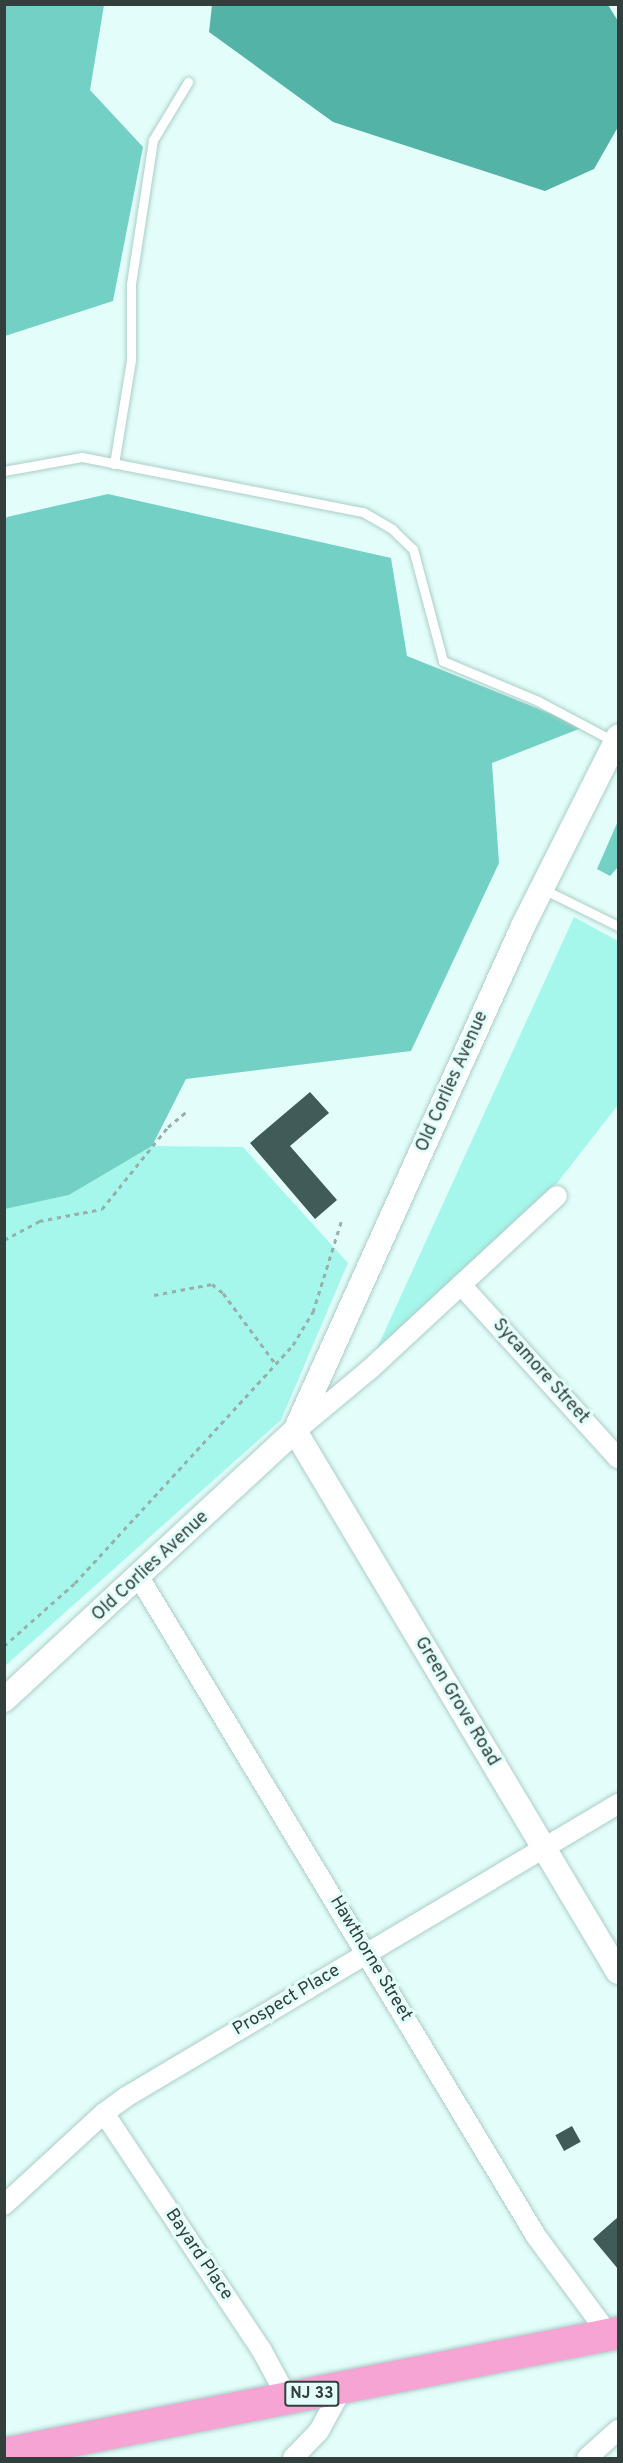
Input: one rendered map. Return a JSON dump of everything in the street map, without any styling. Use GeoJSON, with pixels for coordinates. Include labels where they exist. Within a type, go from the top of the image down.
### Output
{"type":"FeatureCollection","features":[{"type":"Feature","properties":{"kind":"highway","name":"NJ 33"},"geometry":{"type":"LineString","coordinates":[[4,2454],[614,2334]]}},
{"type":"Feature","properties":{"kind":"street","name":"Old Corlies Avenue"},"geometry":{"type":"LineString","coordinates":[[295,1431],[541,888],[617,739]]}},
{"type":"Feature","properties":{"kind":"street","name":"Old Corlies Avenue"},"geometry":{"type":"LineString","coordinates":[[4,1700],[140,1577],[295,1431],[461,1285],[557,1196]]}},
{"type":"Feature","properties":{"kind":"street","name":"Sycamore Street"},"geometry":{"type":"LineString","coordinates":[[461,1285],[618,1458]]}},
{"type":"Feature","properties":{"kind":"street","name":"Green Grove Road"},"geometry":{"type":"LineString","coordinates":[[295,1431],[618,1972]]}},
{"type":"Feature","properties":{"kind":"street","name":"Hawthorne Street"},"geometry":{"type":"LineString","coordinates":[[140,1577],[536,2236],[614,2334]]}},
{"type":"Feature","properties":{"kind":"street","name":"Prospect Place"},"geometry":{"type":"LineString","coordinates":[[4,2205],[104,2113],[618,1804]]}},
{"type":"Feature","properties":{"kind":"street","name":"Bayard Place"},"geometry":{"type":"LineString","coordinates":[[104,2113],[261,2349],[288,2399]]}},
{"type":"Feature","properties":{"kind":"street"},"geometry":{"type":"LineString","coordinates":[[293,2458],[320,2431],[343,2387]]}},
{"type":"Feature","properties":{"kind":"street"},"geometry":{"type":"LineString","coordinates":[[586,2458],[618,2430]]}},
{"type":"Feature","properties":{"kind":"lane"},"geometry":{"type":"LineString","coordinates":[[114,464],[131,360],[131,284],[153,140],[188,82]]}},
{"type":"Feature","properties":{"kind":"lane"},"geometry":{"type":"LineString","coordinates":[[4,471],[82,457],[363,512],[392,529],[413,549],[443,662],[538,701],[617,739]]}},
{"type":"Feature","properties":{"kind":"lane"},"geometry":{"type":"LineString","coordinates":[[541,888],[618,926]]}},
{"type":"Feature","properties":{"kind":"path"},"geometry":{"type":"LineString","coordinates":[[4,1240],[39,1221],[102,1209],[168,1127],[188,1110]]}},
{"type":"Feature","properties":{"kind":"path"},"geometry":{"type":"LineString","coordinates":[[4,1646],[75,1583],[293,1346],[313,1312],[342,1219]]}},
{"type":"Feature","properties":{"kind":"path"},"geometry":{"type":"LineString","coordinates":[[154,1295],[212,1284],[223,1293],[275,1363]]}},
{"type":"Feature","properties":{"kind":"shaded area"},"geometry":{"type":"Polygon","coordinates":[[[4,5],[104,5],[90,90],[143,147],[113,301],[5,336],[4,5]]]}},
{"type":"Feature","properties":{"kind":"shaded area"},"geometry":{"type":"Polygon","coordinates":[[[212,5],[608,5],[618,21],[618,127],[594,169],[545,191],[333,122],[209,32],[212,5]]]}},
{"type":"Feature","properties":{"kind":"shaded area"},"geometry":{"type":"Polygon","coordinates":[[[108,494],[391,558],[407,656],[584,727],[492,763],[499,863],[411,1051],[186,1079],[152,1146],[69,1195],[5,1209],[4,522],[7,517],[108,494]]]}},
{"type":"Feature","properties":{"kind":"shaded area"},"geometry":{"type":"Polygon","coordinates":[[[618,821],[618,867],[610,876],[597,869],[618,821]]]}},
{"type":"Feature","properties":{"kind":"shaded area"},"geometry":{"type":"Polygon","coordinates":[[[574,917],[618,941],[618,1105],[536,1210],[373,1357],[574,917]]]}},
{"type":"Feature","properties":{"kind":"shaded area"},"geometry":{"type":"Polygon","coordinates":[[[152,1146],[243,1147],[348,1263],[281,1420],[5,1666],[5,1209],[69,1195],[152,1146]]]}},
{"type":"Feature","properties":{"kind":"building"},"geometry":{"type":"Polygon","coordinates":[[[310,1092],[329,1113],[290,1146],[337,1200],[315,1219],[250,1143],[310,1092]]]}},
{"type":"Feature","properties":{"kind":"building"},"geometry":{"type":"Polygon","coordinates":[[[572,2126],[581,2142],[564,2151],[555,2135],[572,2126]]]}},
{"type":"Feature","properties":{"kind":"building"},"geometry":{"type":"Polygon","coordinates":[[[618,2217],[618,2269],[593,2239],[618,2217]]]}}]}
